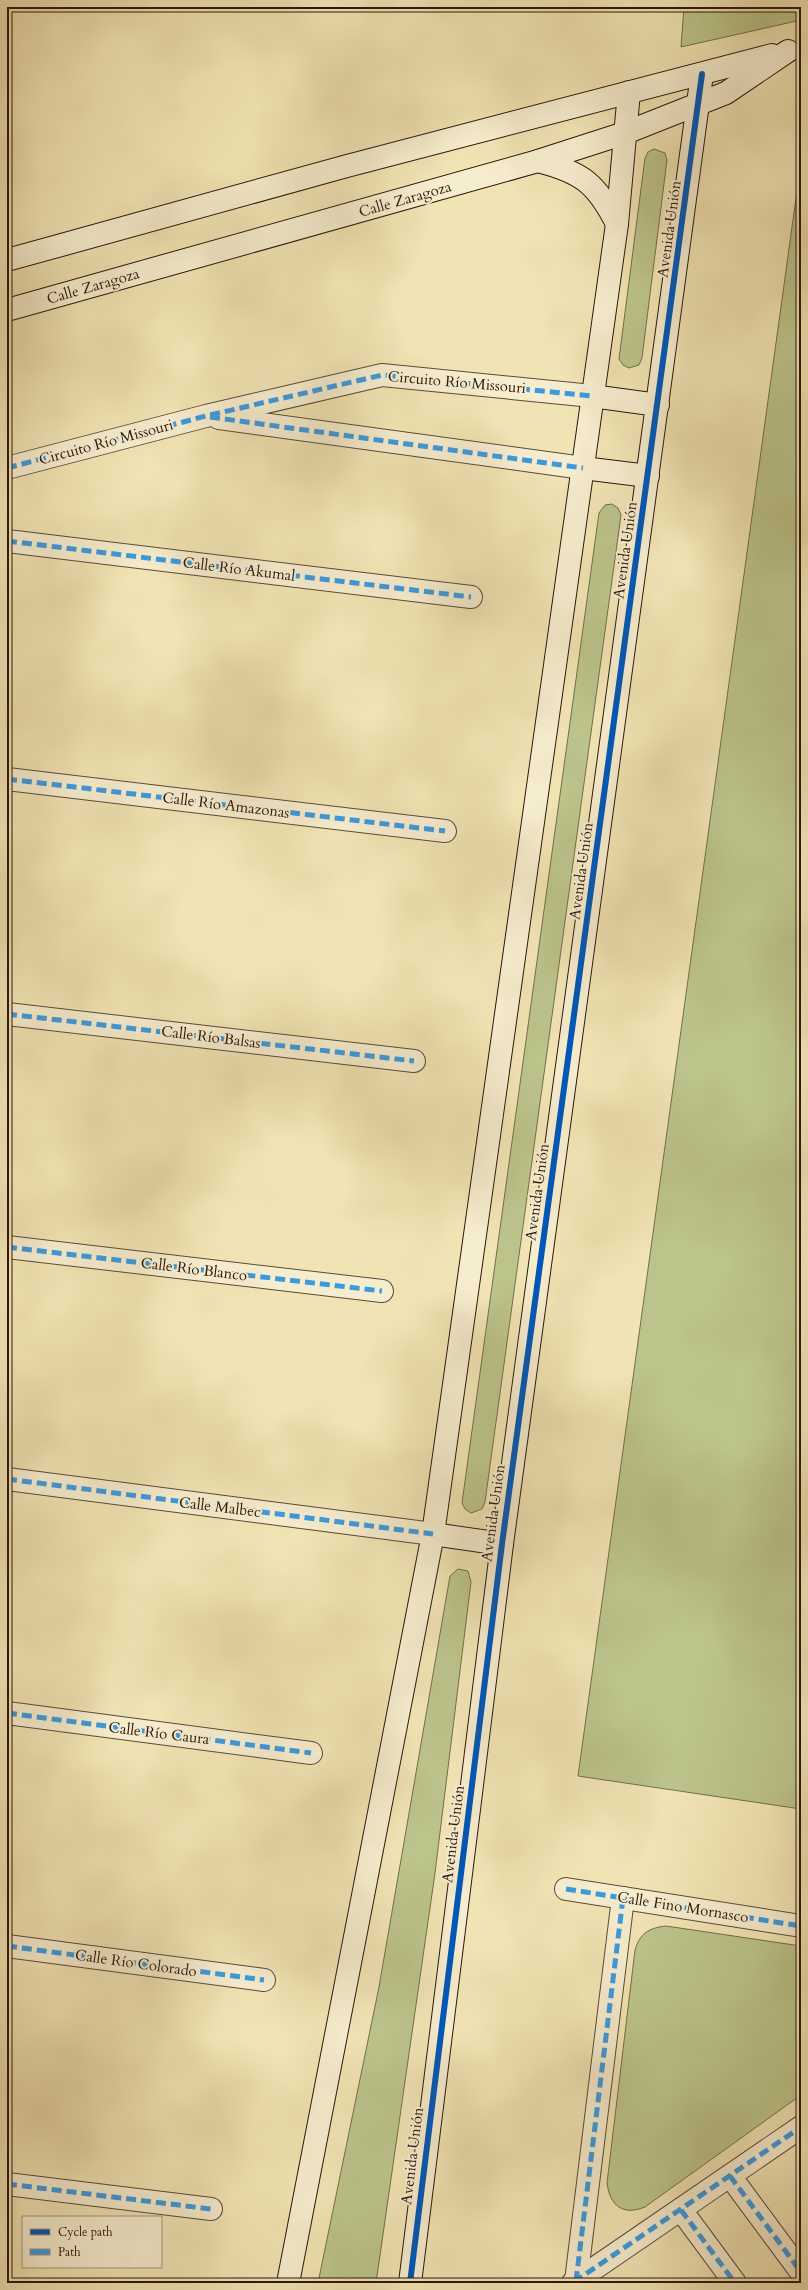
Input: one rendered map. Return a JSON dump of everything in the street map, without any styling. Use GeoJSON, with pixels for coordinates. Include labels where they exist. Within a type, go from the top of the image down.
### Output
{"type":"FeatureCollection","features":[{"type":"Feature","properties":{"kind":"street","name":"Calle Zaragoza"},"geometry":{"type":"LineString","coordinates":[[7,260],[347,166],[794,50]]}},
{"type":"Feature","properties":{"kind":"street","name":"Calle Zaragoza"},"geometry":{"type":"LineString","coordinates":[[7,310],[538,161],[626,133],[726,93],[794,50]]}},
{"type":"Feature","properties":{"kind":"street","name":"Avenida Unión"},"geometry":{"type":"LineString","coordinates":[[410,2283],[502,1544],[699,105],[702,74]]}},
{"type":"Feature","properties":{"kind":"street"},"geometry":{"type":"LineString","coordinates":[[288,2283],[433,1534],[617,224],[629,92]]}},
{"type":"Feature","properties":{"kind":"street"},"geometry":{"type":"LineString","coordinates":[[538,161],[564,168],[587,181],[605,200],[617,224]]}},
{"type":"Feature","properties":{"kind":"street","name":"Circuito Río Missouri"},"geometry":{"type":"LineString","coordinates":[[7,468],[206,416],[382,375],[592,396],[658,405]]}},
{"type":"Feature","properties":{"kind":"street","name":"Circuito Río Missouri"},"geometry":{"type":"LineString","coordinates":[[206,416],[648,476]]}},
{"type":"Feature","properties":{"kind":"street","name":"Calle Río Akumal"},"geometry":{"type":"LineString","coordinates":[[7,541],[471,597]]}},
{"type":"Feature","properties":{"kind":"street","name":"Calle Río Amazonas"},"geometry":{"type":"LineString","coordinates":[[7,779],[445,832]]}},
{"type":"Feature","properties":{"kind":"street","name":"Calle Río Balsas"},"geometry":{"type":"LineString","coordinates":[[7,1014],[414,1061]]}},
{"type":"Feature","properties":{"kind":"street","name":"Calle Río Blanco"},"geometry":{"type":"LineString","coordinates":[[7,1248],[382,1291]]}},
{"type":"Feature","properties":{"kind":"street","name":"Calle Malbec"},"geometry":{"type":"LineString","coordinates":[[7,1479],[502,1544]]}},
{"type":"Feature","properties":{"kind":"street","name":"Calle Río Caura"},"geometry":{"type":"LineString","coordinates":[[7,1713],[311,1753]]}},
{"type":"Feature","properties":{"kind":"street","name":"Calle Fino Mornasco"},"geometry":{"type":"LineString","coordinates":[[566,1889],[801,1926]]}},
{"type":"Feature","properties":{"kind":"street"},"geometry":{"type":"LineString","coordinates":[[574,2282],[623,1898]]}},
{"type":"Feature","properties":{"kind":"street","name":"Calle Río Colorado"},"geometry":{"type":"LineString","coordinates":[[7,1946],[264,1980]]}},
{"type":"Feature","properties":{"kind":"street"},"geometry":{"type":"LineString","coordinates":[[574,2282],[682,2210],[801,2127]]}},
{"type":"Feature","properties":{"kind":"street"},"geometry":{"type":"LineString","coordinates":[[730,2176],[801,2272]]}},
{"type":"Feature","properties":{"kind":"street"},"geometry":{"type":"LineString","coordinates":[[7,2184],[211,2209]]}},
{"type":"Feature","properties":{"kind":"street"},"geometry":{"type":"LineString","coordinates":[[682,2210],[735,2283]]}},
{"type":"Feature","properties":{"kind":"green space"},"geometry":{"type":"Polygon","coordinates":[[[684,7],[801,7],[801,20],[681,47],[684,7]]]}},
{"type":"Feature","properties":{"kind":"green space"},"geometry":{"type":"Polygon","coordinates":[[[654,149],[665,153],[667,160],[642,358],[639,365],[629,368],[623,365],[619,359],[645,158],[648,152],[654,149]]]}},
{"type":"Feature","properties":{"kind":"green space"},"geometry":{"type":"Polygon","coordinates":[[[801,162],[801,1809],[578,1776],[801,162]]]}},
{"type":"Feature","properties":{"kind":"green space"},"geometry":{"type":"Polygon","coordinates":[[[612,504],[618,508],[621,515],[485,1502],[482,1509],[471,1513],[465,1509],[462,1503],[599,513],[605,505],[612,504]]]}},
{"type":"Feature","properties":{"kind":"green space"},"geometry":{"type":"Polygon","coordinates":[[[458,1569],[468,1571],[471,1582],[435,1873],[376,2283],[318,2283],[379,1987],[450,1576],[458,1569]]]}},
{"type":"Feature","properties":{"kind":"green space"},"geometry":{"type":"Polygon","coordinates":[[[666,1926],[801,1946],[801,2095],[645,2207],[630,2210],[619,2207],[615,2203],[611,2198],[607,2183],[635,1950],[640,1939],[646,1932],[655,1928],[666,1926]]]}},
{"type":"Feature","properties":{"kind":"marked path"},"geometry":{"type":"LineString","coordinates":[[7,468],[206,416],[382,375],[592,396]]}},
{"type":"Feature","properties":{"kind":"marked path"},"geometry":{"type":"LineString","coordinates":[[210,417],[583,468]]}},
{"type":"Feature","properties":{"kind":"marked path"},"geometry":{"type":"LineString","coordinates":[[7,541],[471,597]]}},
{"type":"Feature","properties":{"kind":"marked path"},"geometry":{"type":"LineString","coordinates":[[7,779],[445,831]]}},
{"type":"Feature","properties":{"kind":"marked path"},"geometry":{"type":"LineString","coordinates":[[7,1014],[414,1061]]}},
{"type":"Feature","properties":{"kind":"marked path"},"geometry":{"type":"LineString","coordinates":[[7,1247],[382,1291]]}},
{"type":"Feature","properties":{"kind":"marked path"},"geometry":{"type":"LineString","coordinates":[[7,1479],[433,1534]]}},
{"type":"Feature","properties":{"kind":"marked path"},"geometry":{"type":"LineString","coordinates":[[7,1713],[311,1753]]}},
{"type":"Feature","properties":{"kind":"marked path"},"geometry":{"type":"LineString","coordinates":[[566,1889],[801,1926]]}},
{"type":"Feature","properties":{"kind":"marked path"},"geometry":{"type":"LineString","coordinates":[[576,2281],[623,1898]]}},
{"type":"Feature","properties":{"kind":"marked path"},"geometry":{"type":"LineString","coordinates":[[7,1946],[264,1980]]}},
{"type":"Feature","properties":{"kind":"marked path"},"geometry":{"type":"LineString","coordinates":[[574,2282],[801,2127]]}},
{"type":"Feature","properties":{"kind":"marked path"},"geometry":{"type":"LineString","coordinates":[[730,2176],[801,2272]]}},
{"type":"Feature","properties":{"kind":"marked path"},"geometry":{"type":"LineString","coordinates":[[7,2184],[211,2209]]}},
{"type":"Feature","properties":{"kind":"marked path"},"geometry":{"type":"LineString","coordinates":[[681,2210],[735,2283]]}},
{"type":"Feature","properties":{"kind":"cycle path"},"geometry":{"type":"LineString","coordinates":[[410,2283],[502,1544],[702,74]]}}]}
